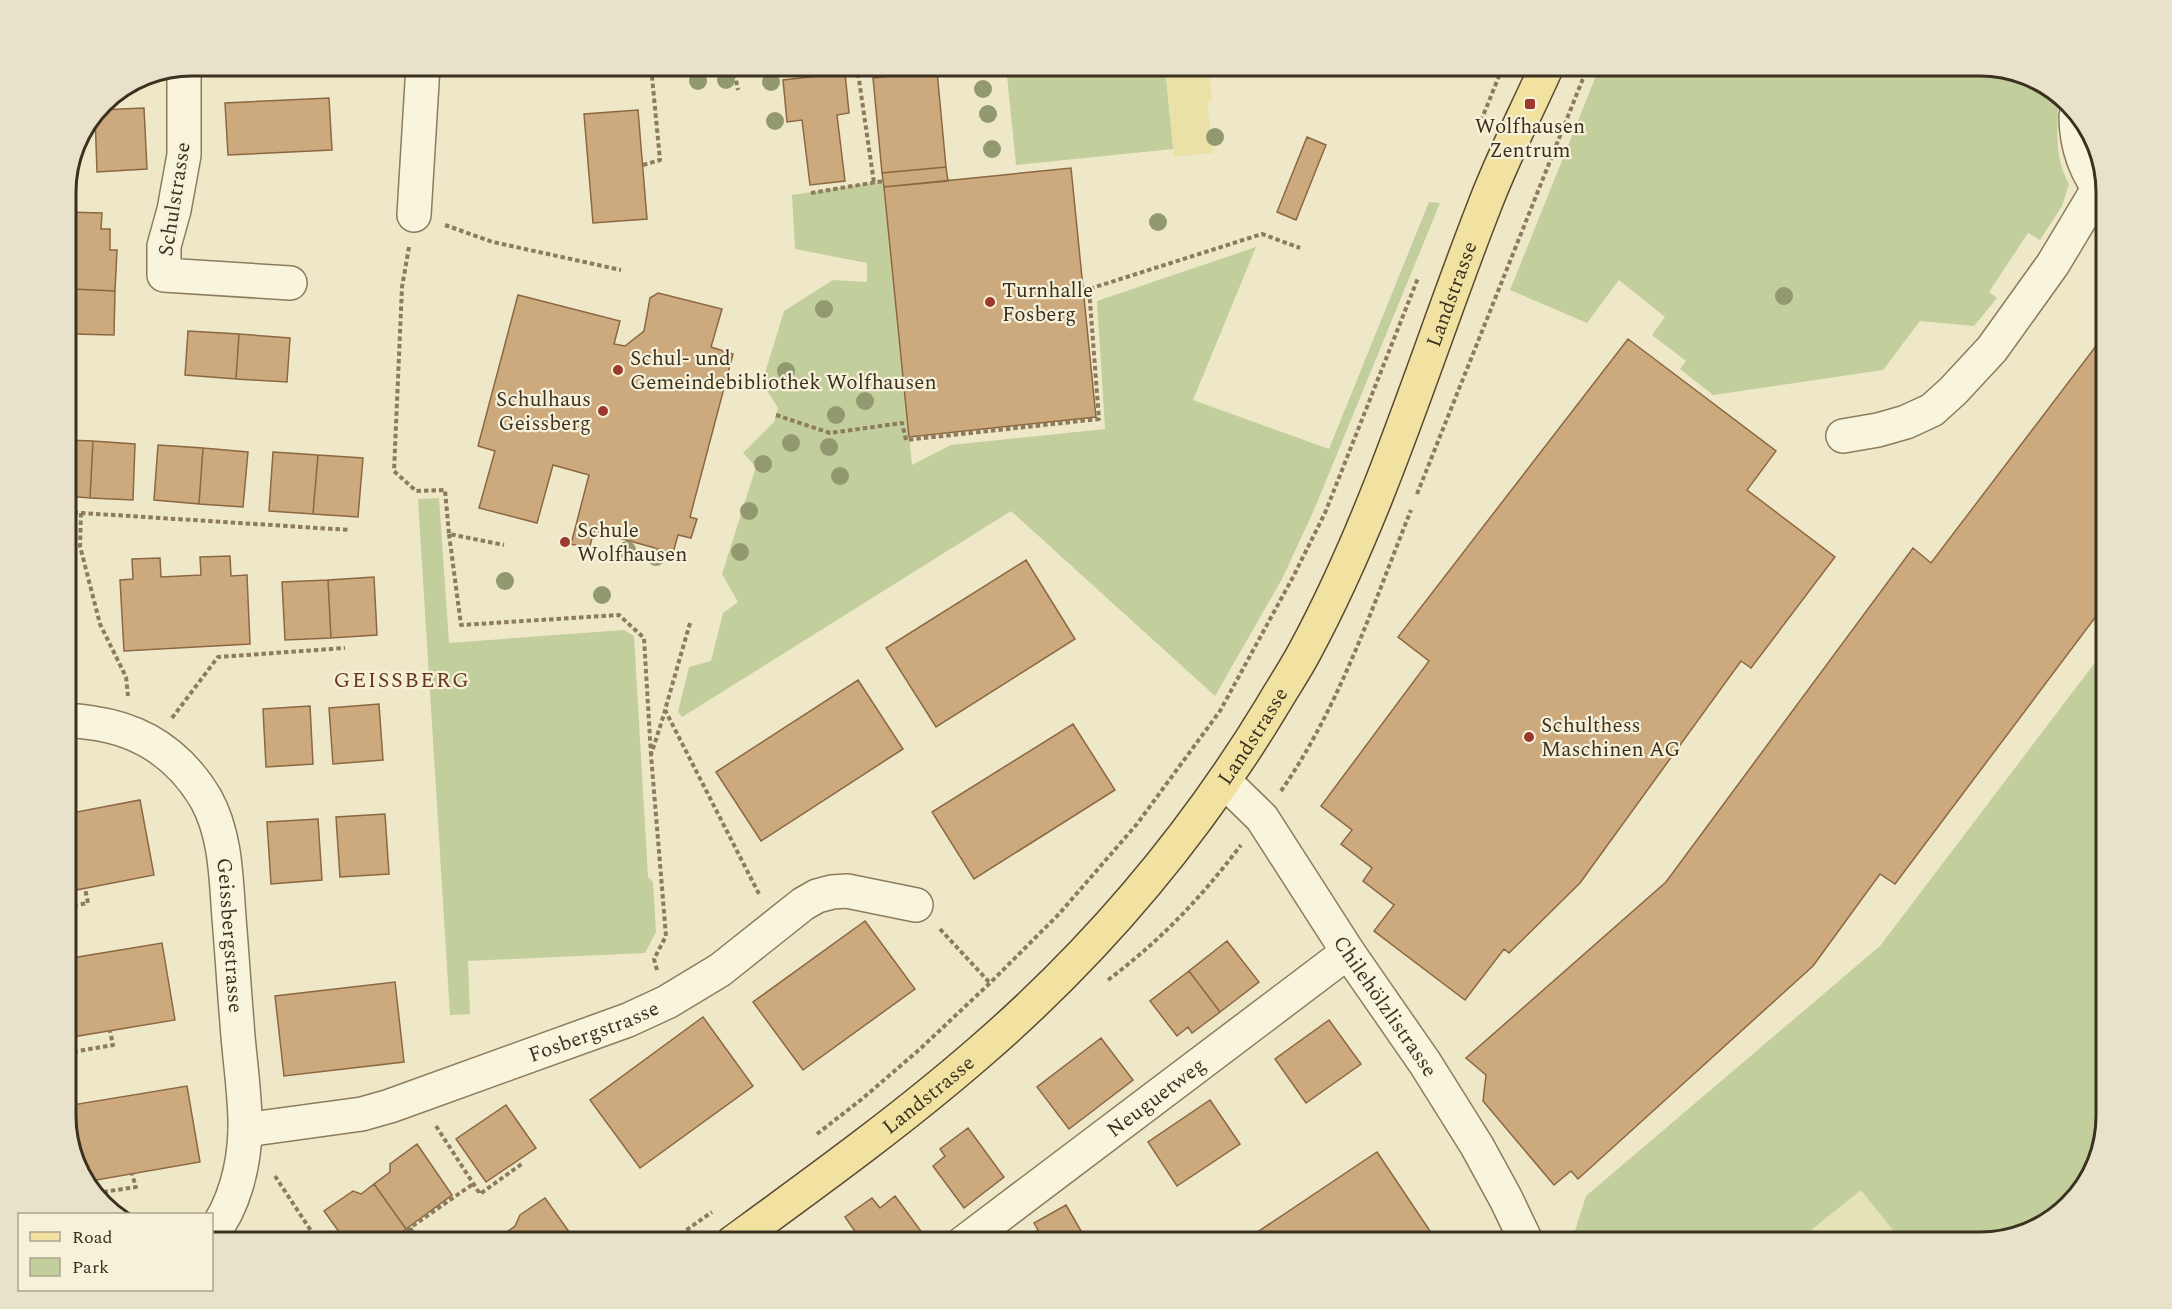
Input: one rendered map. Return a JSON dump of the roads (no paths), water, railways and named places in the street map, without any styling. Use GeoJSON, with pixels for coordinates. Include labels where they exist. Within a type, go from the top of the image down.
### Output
{"type":"FeatureCollection","features":[{"type":"Feature","properties":{"kind":"main road","name":"Landstrasse"},"geometry":{"type":"LineString","coordinates":[[747,1232],[922,1100],[984,1048],[1029,1006],[1141,888],[1198,818],[1224,781],[1305,651],[1363,531],[1485,203],[1543,76]]}},
{"type":"Feature","properties":{"kind":"street"},"geometry":{"type":"LineString","coordinates":[[414,215],[423,76]]}},
{"type":"Feature","properties":{"kind":"street","name":"Schulstrasse"},"geometry":{"type":"LineString","coordinates":[[184,77],[184,155],[174,210],[164,246],[164,275],[290,283]]}},
{"type":"Feature","properties":{"kind":"street"},"geometry":{"type":"LineString","coordinates":[[2078,131],[2080,151],[2095,182]]}},
{"type":"Feature","properties":{"kind":"street"},"geometry":{"type":"LineString","coordinates":[[1843,436],[1906,422],[1932,410],[1953,392],[1992,349],[2095,203]]}},
{"type":"Feature","properties":{"kind":"street","name":"Geissbergstrasse"},"geometry":{"type":"LineString","coordinates":[[77,723],[105,725],[143,737],[175,760],[193,779],[217,822],[225,869],[245,1130],[236,1185],[227,1210],[213,1232]]}},
{"type":"Feature","properties":{"kind":"street","name":"Chilehölzlistrasse"},"geometry":{"type":"LineString","coordinates":[[1224,781],[1262,818],[1348,952],[1425,1063],[1477,1146],[1522,1232]]}},
{"type":"Feature","properties":{"kind":"street","name":"Fosbergstrasse"},"geometry":{"type":"LineString","coordinates":[[245,1130],[362,1114],[420,1096],[628,1020],[667,1002],[720,970],[810,899],[832,892],[847,891],[916,905]]}},
{"type":"Feature","properties":{"kind":"street","name":"Neuguetweg"},"geometry":{"type":"LineString","coordinates":[[978,1232],[1348,952]]}},
{"type":"Feature","properties":{"kind":"place","name":"Wolfhausen Zentrum"},"geometry":{"type":"Point","coordinates":[1530,104]}},
{"type":"Feature","properties":{"kind":"place","name":"Turnhalle Fosberg"},"geometry":{"type":"Point","coordinates":[990,302]}},
{"type":"Feature","properties":{"kind":"place","name":"Schul- und Gemeindebibliothek Wolfhausen"},"geometry":{"type":"Point","coordinates":[618,370]}},
{"type":"Feature","properties":{"kind":"place","name":"Schulhaus Geissberg"},"geometry":{"type":"Point","coordinates":[603,411]}},
{"type":"Feature","properties":{"kind":"place","name":"Schule Wolfhausen"},"geometry":{"type":"Point","coordinates":[565,542]}},
{"type":"Feature","properties":{"kind":"place","name":"Schulthess Maschinen AG"},"geometry":{"type":"Point","coordinates":[1529,737]}},
{"type":"Feature","properties":{"kind":"district","name":"GEISSBERG"},"geometry":{"type":"Point","coordinates":[402,679]}}]}
